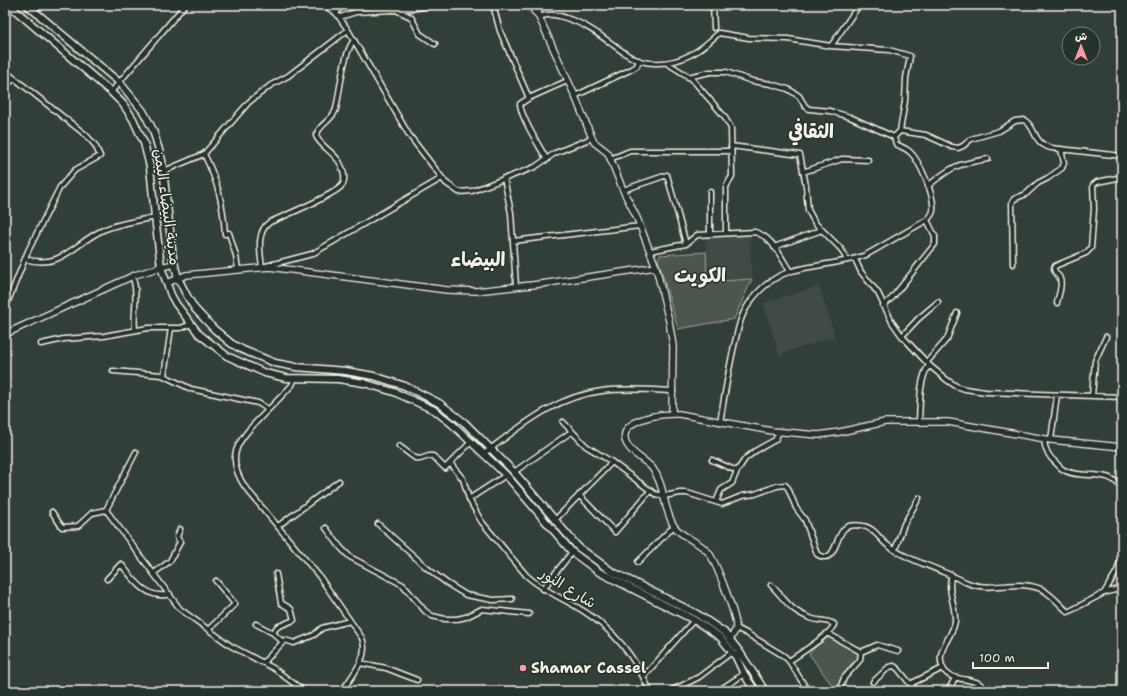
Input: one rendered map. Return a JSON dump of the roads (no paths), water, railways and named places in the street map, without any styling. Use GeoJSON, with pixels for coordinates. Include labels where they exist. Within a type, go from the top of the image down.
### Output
{"type":"FeatureCollection","features":[{"type":"Feature","properties":{"kind":"main road","name":"مدينة البيضاء اليمن"},"geometry":{"type":"LineString","coordinates":[[9,5],[111,92],[123,104],[133,119],[144,143],[150,166],[161,266],[176,304],[190,324],[207,341],[236,361],[264,373],[280,377],[356,381],[415,400],[438,413],[452,424],[506,475],[572,552],[599,572],[694,620],[720,637],[732,652],[755,691]]}},
{"type":"Feature","properties":{"kind":"main road","name":"مدينة البيضاء اليمن"},"geometry":{"type":"LineString","coordinates":[[27,5],[120,83],[137,102],[151,125],[160,149],[164,171],[174,264],[178,278],[195,309],[214,329],[232,344],[275,363],[296,367],[346,371],[384,379],[405,386],[447,408],[465,423],[514,472],[578,547],[611,571],[697,614],[718,627],[739,651],[765,691]]}},
{"type":"Feature","properties":{"kind":"main road"},"geometry":{"type":"LineString","coordinates":[[295,378],[296,367]]}},
{"type":"Feature","properties":{"kind":"street"},"geometry":{"type":"LineString","coordinates":[[111,92],[185,5]]}},
{"type":"Feature","properties":{"kind":"street"},"geometry":{"type":"LineString","coordinates":[[324,5],[340,17],[369,63],[409,134],[442,178],[450,187],[458,192],[464,193],[472,191],[535,167],[560,151],[592,138]]}},
{"type":"Feature","properties":{"kind":"street"},"geometry":{"type":"LineString","coordinates":[[336,13],[343,5]]}},
{"type":"Feature","properties":{"kind":"street"},"geometry":{"type":"LineString","coordinates":[[340,17],[356,12],[396,10],[435,5]]}},
{"type":"Feature","properties":{"kind":"street"},"geometry":{"type":"LineString","coordinates":[[493,5],[500,31],[529,98]]}},
{"type":"Feature","properties":{"kind":"street"},"geometry":{"type":"LineString","coordinates":[[532,5],[534,11],[539,17]]}},
{"type":"Feature","properties":{"kind":"street"},"geometry":{"type":"LineString","coordinates":[[537,5],[539,17],[567,82],[575,96],[592,138],[594,142],[606,150],[610,158],[640,226],[656,267],[669,321],[673,346],[672,413]]}},
{"type":"Feature","properties":{"kind":"street"},"geometry":{"type":"LineString","coordinates":[[713,5],[714,28]]}},
{"type":"Feature","properties":{"kind":"street"},"geometry":{"type":"LineString","coordinates":[[831,46],[859,5]]}},
{"type":"Feature","properties":{"kind":"street"},"geometry":{"type":"LineString","coordinates":[[396,10],[411,17],[420,34],[435,44]]}},
{"type":"Feature","properties":{"kind":"street"},"geometry":{"type":"LineString","coordinates":[[539,17],[552,14],[573,20],[597,33],[627,55],[647,62],[666,63],[684,58],[694,53],[719,33],[750,38],[788,39],[831,46],[889,50],[910,56],[900,131],[894,137]]}},
{"type":"Feature","properties":{"kind":"street"},"geometry":{"type":"LineString","coordinates":[[164,171],[204,154],[249,102],[271,85],[288,76],[348,30]]}},
{"type":"Feature","properties":{"kind":"street"},"geometry":{"type":"LineString","coordinates":[[262,267],[260,242],[261,233],[264,227],[270,222],[326,196],[341,187],[343,183],[344,174],[340,163],[334,154],[319,141],[316,134],[334,115],[348,50],[354,40]]}},
{"type":"Feature","properties":{"kind":"street"},"geometry":{"type":"LineString","coordinates":[[575,96],[632,69],[637,66],[639,60]]}},
{"type":"Feature","properties":{"kind":"street"},"geometry":{"type":"LineString","coordinates":[[666,63],[688,77],[702,90],[724,116],[731,128],[732,176],[726,187],[726,234]]}},
{"type":"Feature","properties":{"kind":"street"},"geometry":{"type":"LineString","coordinates":[[5,71],[86,135],[95,145],[100,156],[76,170],[64,181],[25,259],[5,309]]}},
{"type":"Feature","properties":{"kind":"street"},"geometry":{"type":"LineString","coordinates":[[688,77],[710,72],[726,72],[752,81],[771,84],[788,89],[799,96],[805,106],[809,109],[840,114],[894,137]]}},
{"type":"Feature","properties":{"kind":"street"},"geometry":{"type":"LineString","coordinates":[[5,88],[14,78]]}},
{"type":"Feature","properties":{"kind":"street"},"geometry":{"type":"LineString","coordinates":[[547,160],[533,135],[520,106],[522,102],[529,98],[567,82]]}},
{"type":"Feature","properties":{"kind":"street"},"geometry":{"type":"LineString","coordinates":[[900,131],[926,135],[952,147],[958,148],[963,146],[971,139],[999,131],[1015,121],[1024,120],[1029,124],[1040,143],[1051,148],[1122,156]]}},
{"type":"Feature","properties":{"kind":"street"},"geometry":{"type":"LineString","coordinates":[[720,422],[738,327],[744,312],[758,292],[773,280],[790,272],[855,259],[871,252],[927,220],[932,213],[934,208],[928,186],[920,167],[912,154],[896,144],[894,137]]}},
{"type":"Feature","properties":{"kind":"street"},"geometry":{"type":"LineString","coordinates":[[610,158],[630,151],[731,148],[800,156],[806,186],[808,210],[811,218],[841,249],[847,260]]}},
{"type":"Feature","properties":{"kind":"street"},"geometry":{"type":"LineString","coordinates":[[1013,264],[1012,203],[1014,199],[1026,194],[1038,183],[1062,168],[1064,164],[1061,149]]}},
{"type":"Feature","properties":{"kind":"street"},"geometry":{"type":"LineString","coordinates":[[204,154],[217,183],[222,203],[225,234],[229,233],[236,256],[238,269]]}},
{"type":"Feature","properties":{"kind":"street"},"geometry":{"type":"LineString","coordinates":[[803,172],[842,159],[868,160]]}},
{"type":"Feature","properties":{"kind":"street"},"geometry":{"type":"LineString","coordinates":[[928,186],[946,171],[955,166],[966,162],[988,159]]}},
{"type":"Feature","properties":{"kind":"street"},"geometry":{"type":"LineString","coordinates":[[623,190],[667,175],[686,244]]}},
{"type":"Feature","properties":{"kind":"street"},"geometry":{"type":"LineString","coordinates":[[1057,303],[1061,282],[1060,277],[1055,273],[1055,266],[1086,253],[1091,248],[1094,209],[1093,185],[1097,182],[1122,177]]}},
{"type":"Feature","properties":{"kind":"street"},"geometry":{"type":"LineString","coordinates":[[167,283],[186,275],[262,267],[312,254],[442,178]]}},
{"type":"Feature","properties":{"kind":"street"},"geometry":{"type":"LineString","coordinates":[[504,178],[511,213],[516,286]]}},
{"type":"Feature","properties":{"kind":"street"},"geometry":{"type":"LineString","coordinates":[[710,192],[710,234]]}},
{"type":"Feature","properties":{"kind":"street"},"geometry":{"type":"LineString","coordinates":[[25,259],[38,262],[60,257],[107,229],[155,218]]}},
{"type":"Feature","properties":{"kind":"street"},"geometry":{"type":"LineString","coordinates":[[883,306],[906,282],[935,244],[935,236],[927,220]]}},
{"type":"Feature","properties":{"kind":"street"},"geometry":{"type":"LineString","coordinates":[[513,241],[640,226]]}},
{"type":"Feature","properties":{"kind":"street"},"geometry":{"type":"LineString","coordinates":[[774,247],[822,230]]}},
{"type":"Feature","properties":{"kind":"street"},"geometry":{"type":"LineString","coordinates":[[650,251],[686,244],[697,235],[748,232],[760,234],[769,240],[790,272]]}},
{"type":"Feature","properties":{"kind":"street"},"geometry":{"type":"LineString","coordinates":[[855,259],[861,272],[876,290],[892,322],[902,336],[928,363],[956,386],[986,392],[1122,397]]}},
{"type":"Feature","properties":{"kind":"street"},"geometry":{"type":"LineString","coordinates":[[5,334],[132,276],[161,266],[174,264]]}},
{"type":"Feature","properties":{"kind":"street"},"geometry":{"type":"LineString","coordinates":[[262,267],[447,290],[476,291],[656,267]]}},
{"type":"Feature","properties":{"kind":"street"},"geometry":{"type":"LineString","coordinates":[[132,276],[136,285],[134,315],[135,330]]}},
{"type":"Feature","properties":{"kind":"street"},"geometry":{"type":"LineString","coordinates":[[902,336],[918,319],[938,302]]}},
{"type":"Feature","properties":{"kind":"street"},"geometry":{"type":"LineString","coordinates":[[919,421],[920,393],[928,363],[946,339],[957,313]]}},
{"type":"Feature","properties":{"kind":"street"},"geometry":{"type":"LineString","coordinates":[[41,344],[64,339],[104,336],[148,328],[184,328],[190,324]]}},
{"type":"Feature","properties":{"kind":"street"},"geometry":{"type":"LineString","coordinates":[[164,376],[171,328]]}},
{"type":"Feature","properties":{"kind":"street"},"geometry":{"type":"LineString","coordinates":[[1092,396],[1095,361],[1106,337]]}},
{"type":"Feature","properties":{"kind":"street"},"geometry":{"type":"LineString","coordinates":[[113,371],[164,376],[196,390],[258,402],[268,409]]}},
{"type":"Feature","properties":{"kind":"street"},"geometry":{"type":"LineString","coordinates":[[295,378],[292,385],[239,441],[235,451],[235,461],[238,474],[243,483],[322,580],[364,641],[364,649],[360,663],[342,691]]}},
{"type":"Feature","properties":{"kind":"street"},"geometry":{"type":"LineString","coordinates":[[484,454],[541,412],[561,401],[577,396],[611,390],[673,391]]}},
{"type":"Feature","properties":{"kind":"street"},"geometry":{"type":"LineString","coordinates":[[1051,440],[1057,395]]}},
{"type":"Feature","properties":{"kind":"street"},"geometry":{"type":"LineString","coordinates":[[730,639],[736,628],[735,620],[730,601],[712,557],[702,546],[681,533],[674,526],[653,470],[628,446],[626,438],[627,430],[634,423],[650,417],[672,413],[687,414],[720,422],[779,432],[825,434],[877,423],[943,421],[1044,439],[1122,447]]}},
{"type":"Feature","properties":{"kind":"street"},"geometry":{"type":"LineString","coordinates":[[563,422],[586,446],[612,462],[655,494],[664,496],[687,493],[719,504],[726,504],[742,496],[755,494],[779,485],[785,485],[788,488],[796,508],[805,520],[814,548],[819,556],[824,557],[831,555],[843,530],[849,526],[857,525],[867,527],[886,544],[911,558],[952,575],[969,584],[982,587],[1014,585],[1039,588],[1048,593],[1068,612],[1104,593],[1122,588]]}},
{"type":"Feature","properties":{"kind":"street"},"geometry":{"type":"LineString","coordinates":[[514,472],[571,432]]}},
{"type":"Feature","properties":{"kind":"street"},"geometry":{"type":"LineString","coordinates":[[716,502],[722,490],[732,483],[737,471],[747,457],[775,440],[779,432]]}},
{"type":"Feature","properties":{"kind":"street"},"geometry":{"type":"LineString","coordinates":[[1044,439],[1047,453],[1052,460],[1066,472],[1112,478],[1118,483],[1122,491]]}},
{"type":"Feature","properties":{"kind":"street"},"geometry":{"type":"LineString","coordinates":[[399,446],[415,458],[431,456],[445,468],[471,442]]}},
{"type":"Feature","properties":{"kind":"street"},"geometry":{"type":"LineString","coordinates":[[106,510],[136,452]]}},
{"type":"Feature","properties":{"kind":"street"},"geometry":{"type":"LineString","coordinates":[[712,460],[737,471]]}},
{"type":"Feature","properties":{"kind":"street"},"geometry":{"type":"LineString","coordinates":[[555,520],[612,462]]}},
{"type":"Feature","properties":{"kind":"street","name":"شارع النور"},"geometry":{"type":"LineString","coordinates":[[450,463],[463,479],[469,499],[481,521],[516,563],[533,582],[585,612],[603,625],[620,642],[644,676],[650,691]]}},
{"type":"Feature","properties":{"kind":"street"},"geometry":{"type":"LineString","coordinates":[[469,499],[506,475]]}},
{"type":"Feature","properties":{"kind":"street"},"geometry":{"type":"LineString","coordinates":[[278,526],[339,481]]}},
{"type":"Feature","properties":{"kind":"street"},"geometry":{"type":"LineString","coordinates":[[579,495],[615,532],[650,491]]}},
{"type":"Feature","properties":{"kind":"street"},"geometry":{"type":"LineString","coordinates":[[896,550],[904,524],[919,498]]}},
{"type":"Feature","properties":{"kind":"street"},"geometry":{"type":"LineString","coordinates":[[52,512],[62,527],[78,526],[92,513],[106,510]]}},
{"type":"Feature","properties":{"kind":"street"},"geometry":{"type":"LineString","coordinates":[[106,510],[180,609],[231,646],[264,662],[304,691]]}},
{"type":"Feature","properties":{"kind":"street"},"geometry":{"type":"LineString","coordinates":[[378,524],[427,568],[466,595],[493,600],[512,599]]}},
{"type":"Feature","properties":{"kind":"street"},"geometry":{"type":"LineString","coordinates":[[638,562],[674,526]]}},
{"type":"Feature","properties":{"kind":"street"},"geometry":{"type":"LineString","coordinates":[[326,528],[350,557],[403,585],[425,611],[432,616],[445,619],[457,619],[469,616],[482,609],[529,614]]}},
{"type":"Feature","properties":{"kind":"street"},"geometry":{"type":"LineString","coordinates":[[154,573],[170,561],[180,542],[177,537],[180,529]]}},
{"type":"Feature","properties":{"kind":"street"},"geometry":{"type":"LineString","coordinates":[[543,589],[572,552]]}},
{"type":"Feature","properties":{"kind":"street"},"geometry":{"type":"LineString","coordinates":[[1104,593],[1117,571],[1122,555]]}},
{"type":"Feature","properties":{"kind":"street"},"geometry":{"type":"LineString","coordinates":[[106,579],[121,564],[138,584],[154,595],[162,597],[170,594]]}},
{"type":"Feature","properties":{"kind":"street"},"geometry":{"type":"LineString","coordinates":[[273,633],[277,627],[294,620],[291,609],[281,603],[276,574]]}},
{"type":"Feature","properties":{"kind":"street"},"geometry":{"type":"LineString","coordinates":[[952,575],[950,585],[955,610],[955,621],[941,653],[941,663],[948,675],[955,678],[980,683],[983,686],[984,691]]}},
{"type":"Feature","properties":{"kind":"street"},"geometry":{"type":"LineString","coordinates":[[209,629],[235,604],[216,581]]}},
{"type":"Feature","properties":{"kind":"street"},"geometry":{"type":"LineString","coordinates":[[771,585],[785,603],[796,612],[813,619],[834,624],[833,628],[827,633],[789,661]]}},
{"type":"Feature","properties":{"kind":"street"},"geometry":{"type":"LineString","coordinates":[[644,676],[694,620]]}},
{"type":"Feature","properties":{"kind":"street"},"geometry":{"type":"LineString","coordinates":[[264,662],[285,640],[294,643],[314,635],[322,628],[350,621]]}},
{"type":"Feature","properties":{"kind":"street"},"geometry":{"type":"LineString","coordinates":[[256,624],[273,633],[283,642]]}},
{"type":"Feature","properties":{"kind":"street"},"geometry":{"type":"LineString","coordinates":[[736,628],[784,656],[789,661],[808,691]]}},
{"type":"Feature","properties":{"kind":"street"},"geometry":{"type":"LineString","coordinates":[[827,633],[861,652]]}},
{"type":"Feature","properties":{"kind":"street"},"geometry":{"type":"LineString","coordinates":[[861,652],[877,645],[898,651]]}},
{"type":"Feature","properties":{"kind":"street"},"geometry":{"type":"LineString","coordinates":[[671,691],[699,677],[732,652]]}},
{"type":"Feature","properties":{"kind":"street"},"geometry":{"type":"LineString","coordinates":[[839,691],[844,678],[860,660],[861,652]]}},
{"type":"Feature","properties":{"kind":"street"},"geometry":{"type":"LineString","coordinates":[[360,663],[386,668],[417,680]]}},
{"type":"Feature","properties":{"kind":"street"},"geometry":{"type":"LineString","coordinates":[[873,682],[892,666],[896,667],[916,691]]}},
{"type":"Feature","properties":{"kind":"street"},"geometry":{"type":"LineString","coordinates":[[910,684],[943,668]]}},
{"type":"Feature","properties":{"kind":"street"},"geometry":{"type":"LineString","coordinates":[[718,691],[744,674]]}},
{"type":"Feature","properties":{"kind":"street"},"geometry":{"type":"LineString","coordinates":[[948,691],[955,678]]}},
{"type":"Feature","properties":{"kind":"place","name":"Shamar Cassel"},"geometry":{"type":"Point","coordinates":[523,668]}},
{"type":"Feature","properties":{"kind":"district","name":"الثقافي"},"geometry":{"type":"Point","coordinates":[811,131]}},
{"type":"Feature","properties":{"kind":"district","name":"البيضاء"},"geometry":{"type":"Point","coordinates":[478,259]}},
{"type":"Feature","properties":{"kind":"district","name":"الكويت"},"geometry":{"type":"Point","coordinates":[700,275]}}]}
